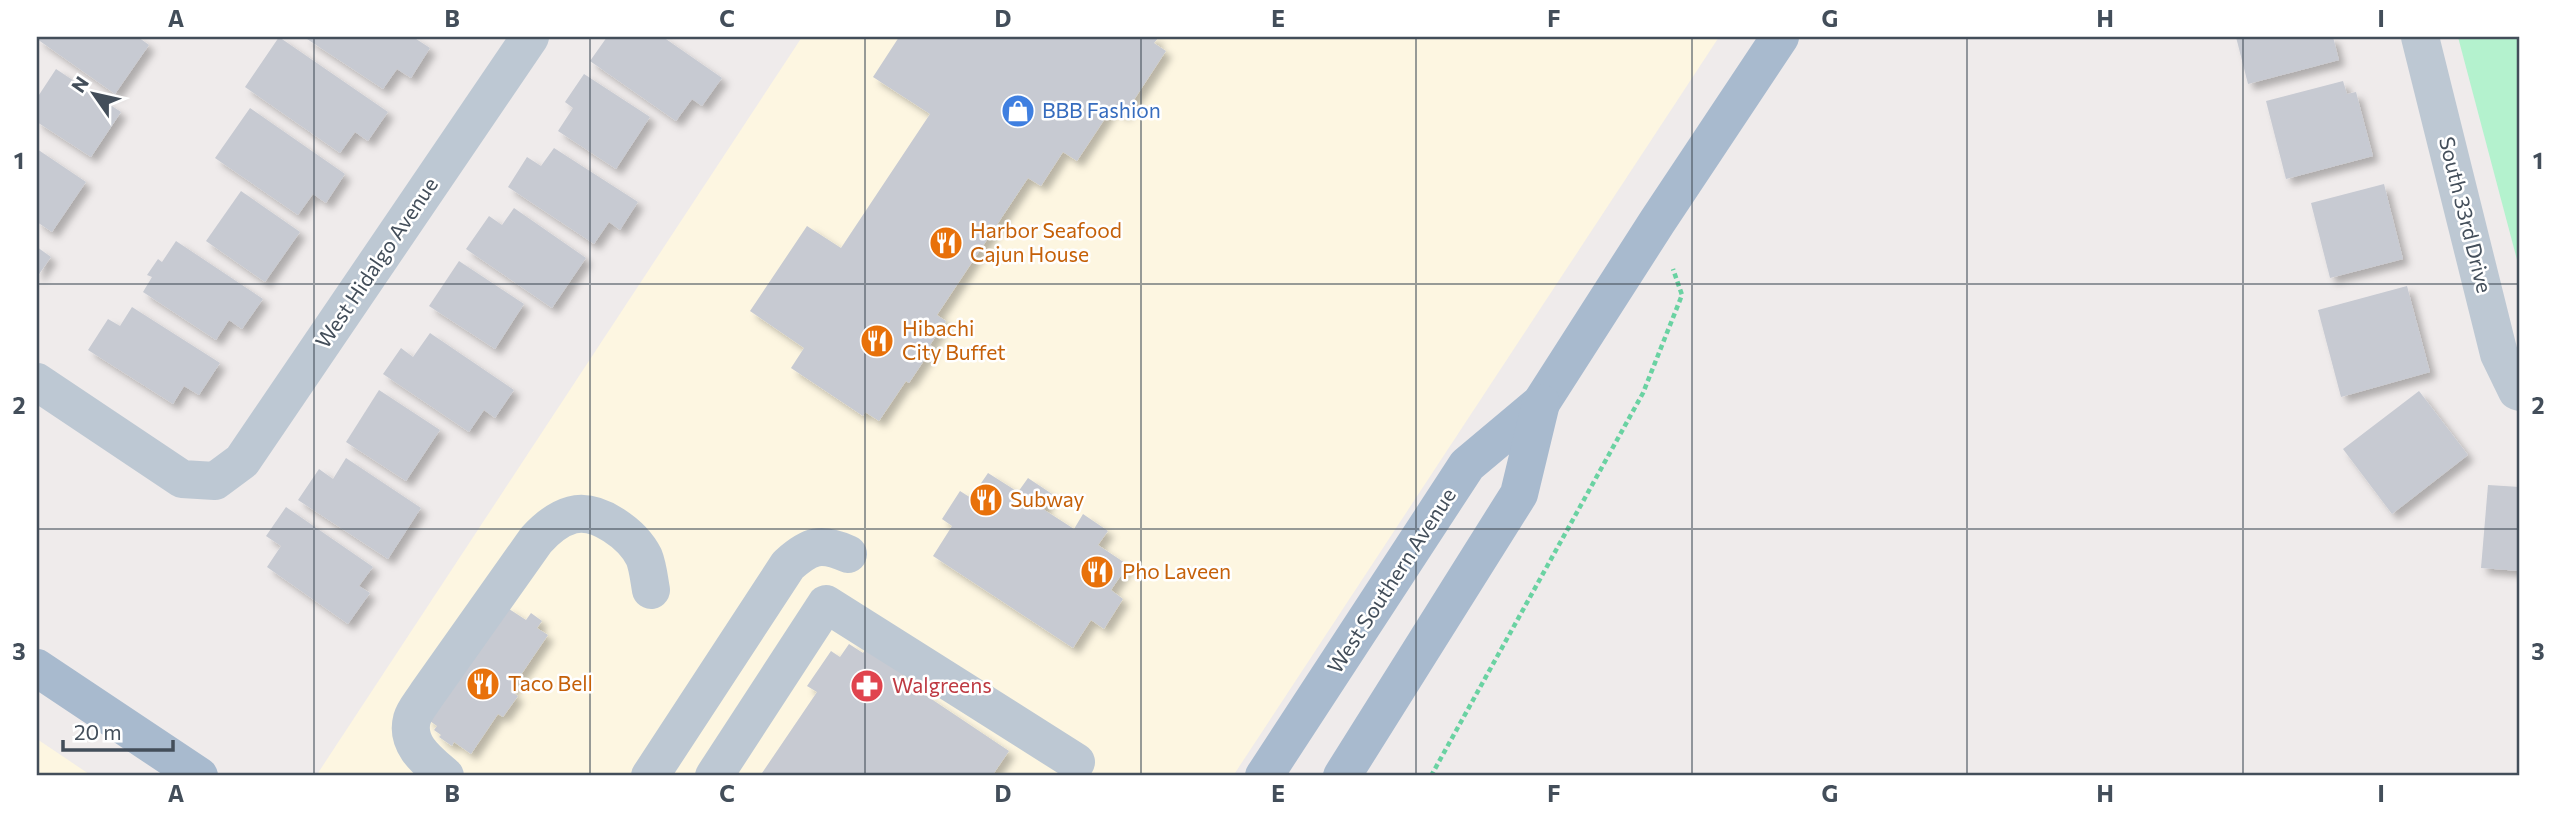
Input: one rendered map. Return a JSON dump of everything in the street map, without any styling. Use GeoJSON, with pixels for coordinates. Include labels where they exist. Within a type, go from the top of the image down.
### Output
{"type":"FeatureCollection","features":[{"type":"Feature","properties":{"kind":"main road","name":"West Southern Avenue"},"geometry":{"type":"LineString","coordinates":[[1264,776],[1467,466],[1541,403],[1780,37]]}},
{"type":"Feature","properties":{"kind":"main road","name":"West Southern Avenue"},"geometry":{"type":"LineString","coordinates":[[1342,776],[1519,494],[1541,403]]}},
{"type":"Feature","properties":{"kind":"main road"},"geometry":{"type":"LineString","coordinates":[[37,668],[200,776]]}},
{"type":"Feature","properties":{"kind":"street","name":"West Hidalgo Avenue"},"geometry":{"type":"LineString","coordinates":[[37,382],[182,479],[215,481],[242,461],[530,37]]}},
{"type":"Feature","properties":{"kind":"street","name":"South 33rd Drive"},"geometry":{"type":"LineString","coordinates":[[2420,37],[2498,354],[2518,392]]}},
{"type":"Feature","properties":{"kind":"street"},"geometry":{"type":"LineString","coordinates":[[445,776],[420,755],[412,737],[412,720],[434,683],[547,528],[574,514],[595,516],[611,524],[635,542],[645,559],[651,590]]}},
{"type":"Feature","properties":{"kind":"street"},"geometry":{"type":"LineString","coordinates":[[650,776],[788,565],[803,551],[820,546],[848,554]]}},
{"type":"Feature","properties":{"kind":"street"},"geometry":{"type":"LineString","coordinates":[[714,776],[826,604],[1076,762]]}},
{"type":"Feature","properties":{"kind":"path"},"geometry":{"type":"LineString","coordinates":[[1431,776],[1643,393],[1682,295],[1657,222]]}},
{"type":"Feature","properties":{"kind":"shaded area"},"geometry":{"type":"Polygon","coordinates":[[[802,37],[1719,37],[1233,776],[316,776],[802,37]]]}},
{"type":"Feature","properties":{"kind":"shaded area"},"geometry":{"type":"Polygon","coordinates":[[[37,739],[92,776],[37,776],[37,739]]]}},
{"type":"Feature","properties":{"kind":"green space"},"geometry":{"type":"Polygon","coordinates":[[[2458,37],[2520,37],[2520,271],[2458,37]]]}},
{"type":"Feature","properties":{"kind":"building"},"geometry":{"type":"Polygon","coordinates":[[[37,37],[138,37],[149,45],[115,94],[37,37]]]}},
{"type":"Feature","properties":{"kind":"building"},"geometry":{"type":"Polygon","coordinates":[[[279,37],[388,112],[368,141],[355,132],[340,153],[245,87],[279,37]]]}},
{"type":"Feature","properties":{"kind":"building"},"geometry":{"type":"Polygon","coordinates":[[[304,37],[413,37],[430,48],[411,78],[397,69],[383,89],[304,37]]]}},
{"type":"Feature","properties":{"kind":"building"},"geometry":{"type":"Polygon","coordinates":[[[607,37],[663,37],[722,78],[702,106],[692,99],[676,121],[590,61],[607,37]]]}},
{"type":"Feature","properties":{"kind":"building"},"geometry":{"type":"Polygon","coordinates":[[[899,37],[1159,37],[1154,43],[1166,51],[1124,115],[1112,108],[1077,161],[1063,152],[1041,186],[1028,178],[937,315],[946,321],[930,345],[933,347],[879,421],[865,412],[863,416],[791,368],[804,348],[750,311],[807,226],[841,248],[930,114],[873,77],[899,37]]]}},
{"type":"Feature","properties":{"kind":"building"},"geometry":{"type":"Polygon","coordinates":[[[2236,37],[2333,37],[2339,60],[2248,84],[2236,37]]]}},
{"type":"Feature","properties":{"kind":"building"},"geometry":{"type":"Polygon","coordinates":[[[56,69],[121,112],[91,157],[37,122],[37,98],[56,69]]]}},
{"type":"Feature","properties":{"kind":"building"},"geometry":{"type":"Polygon","coordinates":[[[584,74],[650,117],[616,169],[558,131],[573,108],[565,102],[584,74]]]}},
{"type":"Feature","properties":{"kind":"building"},"geometry":{"type":"Polygon","coordinates":[[[2343,81],[2347,94],[2356,92],[2373,156],[2286,179],[2266,101],[2343,81]]]}},
{"type":"Feature","properties":{"kind":"building"},"geometry":{"type":"Polygon","coordinates":[[[250,108],[345,174],[326,203],[313,194],[298,215],[215,158],[250,108]]]}},
{"type":"Feature","properties":{"kind":"building"},"geometry":{"type":"Polygon","coordinates":[[[554,148],[638,202],[620,230],[609,222],[594,244],[508,187],[527,157],[541,166],[554,148]]]}},
{"type":"Feature","properties":{"kind":"building"},"geometry":{"type":"Polygon","coordinates":[[[37,149],[86,182],[52,232],[37,222],[37,149]]]}},
{"type":"Feature","properties":{"kind":"building"},"geometry":{"type":"Polygon","coordinates":[[[2384,184],[2403,259],[2330,278],[2311,203],[2384,184]]]}},
{"type":"Feature","properties":{"kind":"building"},"geometry":{"type":"Polygon","coordinates":[[[241,191],[300,232],[265,282],[206,241],[241,191]]]}},
{"type":"Feature","properties":{"kind":"building"},"geometry":{"type":"Polygon","coordinates":[[[514,208],[586,258],[552,308],[466,249],[489,216],[502,225],[514,208]]]}},
{"type":"Feature","properties":{"kind":"building"},"geometry":{"type":"Polygon","coordinates":[[[176,241],[263,299],[242,329],[229,320],[216,340],[143,292],[152,277],[147,275],[158,259],[162,262],[176,241]]]}},
{"type":"Feature","properties":{"kind":"building"},"geometry":{"type":"Polygon","coordinates":[[[37,247],[51,257],[37,277],[37,247]]]}},
{"type":"Feature","properties":{"kind":"building"},"geometry":{"type":"Polygon","coordinates":[[[459,261],[524,304],[495,349],[429,306],[459,261]]]}},
{"type":"Feature","properties":{"kind":"building"},"geometry":{"type":"Polygon","coordinates":[[[2407,286],[2430,372],[2341,397],[2318,310],[2407,286]]]}},
{"type":"Feature","properties":{"kind":"building"},"geometry":{"type":"Polygon","coordinates":[[[132,307],[220,363],[199,395],[184,386],[173,404],[88,350],[108,319],[120,326],[132,307]]]}},
{"type":"Feature","properties":{"kind":"building"},"geometry":{"type":"Polygon","coordinates":[[[430,333],[514,390],[495,418],[484,410],[469,432],[383,374],[401,348],[413,357],[430,333]]]}},
{"type":"Feature","properties":{"kind":"building"},"geometry":{"type":"Polygon","coordinates":[[[379,390],[440,430],[406,481],[346,442],[379,390]]]}},
{"type":"Feature","properties":{"kind":"building"},"geometry":{"type":"Polygon","coordinates":[[[2419,391],[2468,455],[2392,514],[2343,449],[2419,391]]]}},
{"type":"Feature","properties":{"kind":"building"},"geometry":{"type":"Polygon","coordinates":[[[346,458],[421,508],[388,559],[298,500],[319,469],[333,479],[346,458]]]}},
{"type":"Feature","properties":{"kind":"building"},"geometry":{"type":"Polygon","coordinates":[[[988,473],[1018,492],[1028,478],[1052,494],[1043,509],[1074,529],[1083,514],[1108,531],[1098,545],[1128,565],[1111,590],[1123,599],[1104,629],[1091,620],[1073,648],[933,556],[952,526],[942,519],[960,491],[971,498],[988,473]]]}},
{"type":"Feature","properties":{"kind":"building"},"geometry":{"type":"Polygon","coordinates":[[[2488,485],[2520,487],[2520,571],[2481,568],[2488,485]]]}},
{"type":"Feature","properties":{"kind":"building"},"geometry":{"type":"Polygon","coordinates":[[[286,507],[373,567],[359,586],[370,593],[348,624],[267,567],[281,546],[266,536],[286,507]]]}},
{"type":"Feature","properties":{"kind":"building","name":"Taco Bell"},"geometry":{"type":"Polygon","coordinates":[[[506,607],[526,620],[531,613],[542,621],[537,628],[548,635],[510,691],[518,696],[503,717],[498,714],[471,754],[454,742],[452,746],[439,737],[441,735],[434,730],[437,726],[427,719],[506,607]]]}},
{"type":"Feature","properties":{"kind":"building","name":"Walgreens"},"geometry":{"type":"Polygon","coordinates":[[[878,630],[915,655],[900,678],[1009,751],[992,776],[760,776],[817,692],[807,686],[831,651],[840,657],[849,644],[863,653],[878,630]]]}},
{"type":"Feature","properties":{"kind":"place","name":"BBB Fashion"},"geometry":{"type":"Point","coordinates":[1018,111]}},
{"type":"Feature","properties":{"kind":"place","name":"Harbor Seafood Cajun House"},"geometry":{"type":"Point","coordinates":[946,243]}},
{"type":"Feature","properties":{"kind":"place","name":"Hibachi City Buffet"},"geometry":{"type":"Point","coordinates":[877,341]}},
{"type":"Feature","properties":{"kind":"place","name":"Subway"},"geometry":{"type":"Point","coordinates":[986,500]}},
{"type":"Feature","properties":{"kind":"place","name":"Pho Laveen"},"geometry":{"type":"Point","coordinates":[1097,572]}},
{"type":"Feature","properties":{"kind":"place","name":"Taco Bell"},"geometry":{"type":"Point","coordinates":[483,684]}},
{"type":"Feature","properties":{"kind":"place","name":"Walgreens"},"geometry":{"type":"Point","coordinates":[867,686]}}]}
